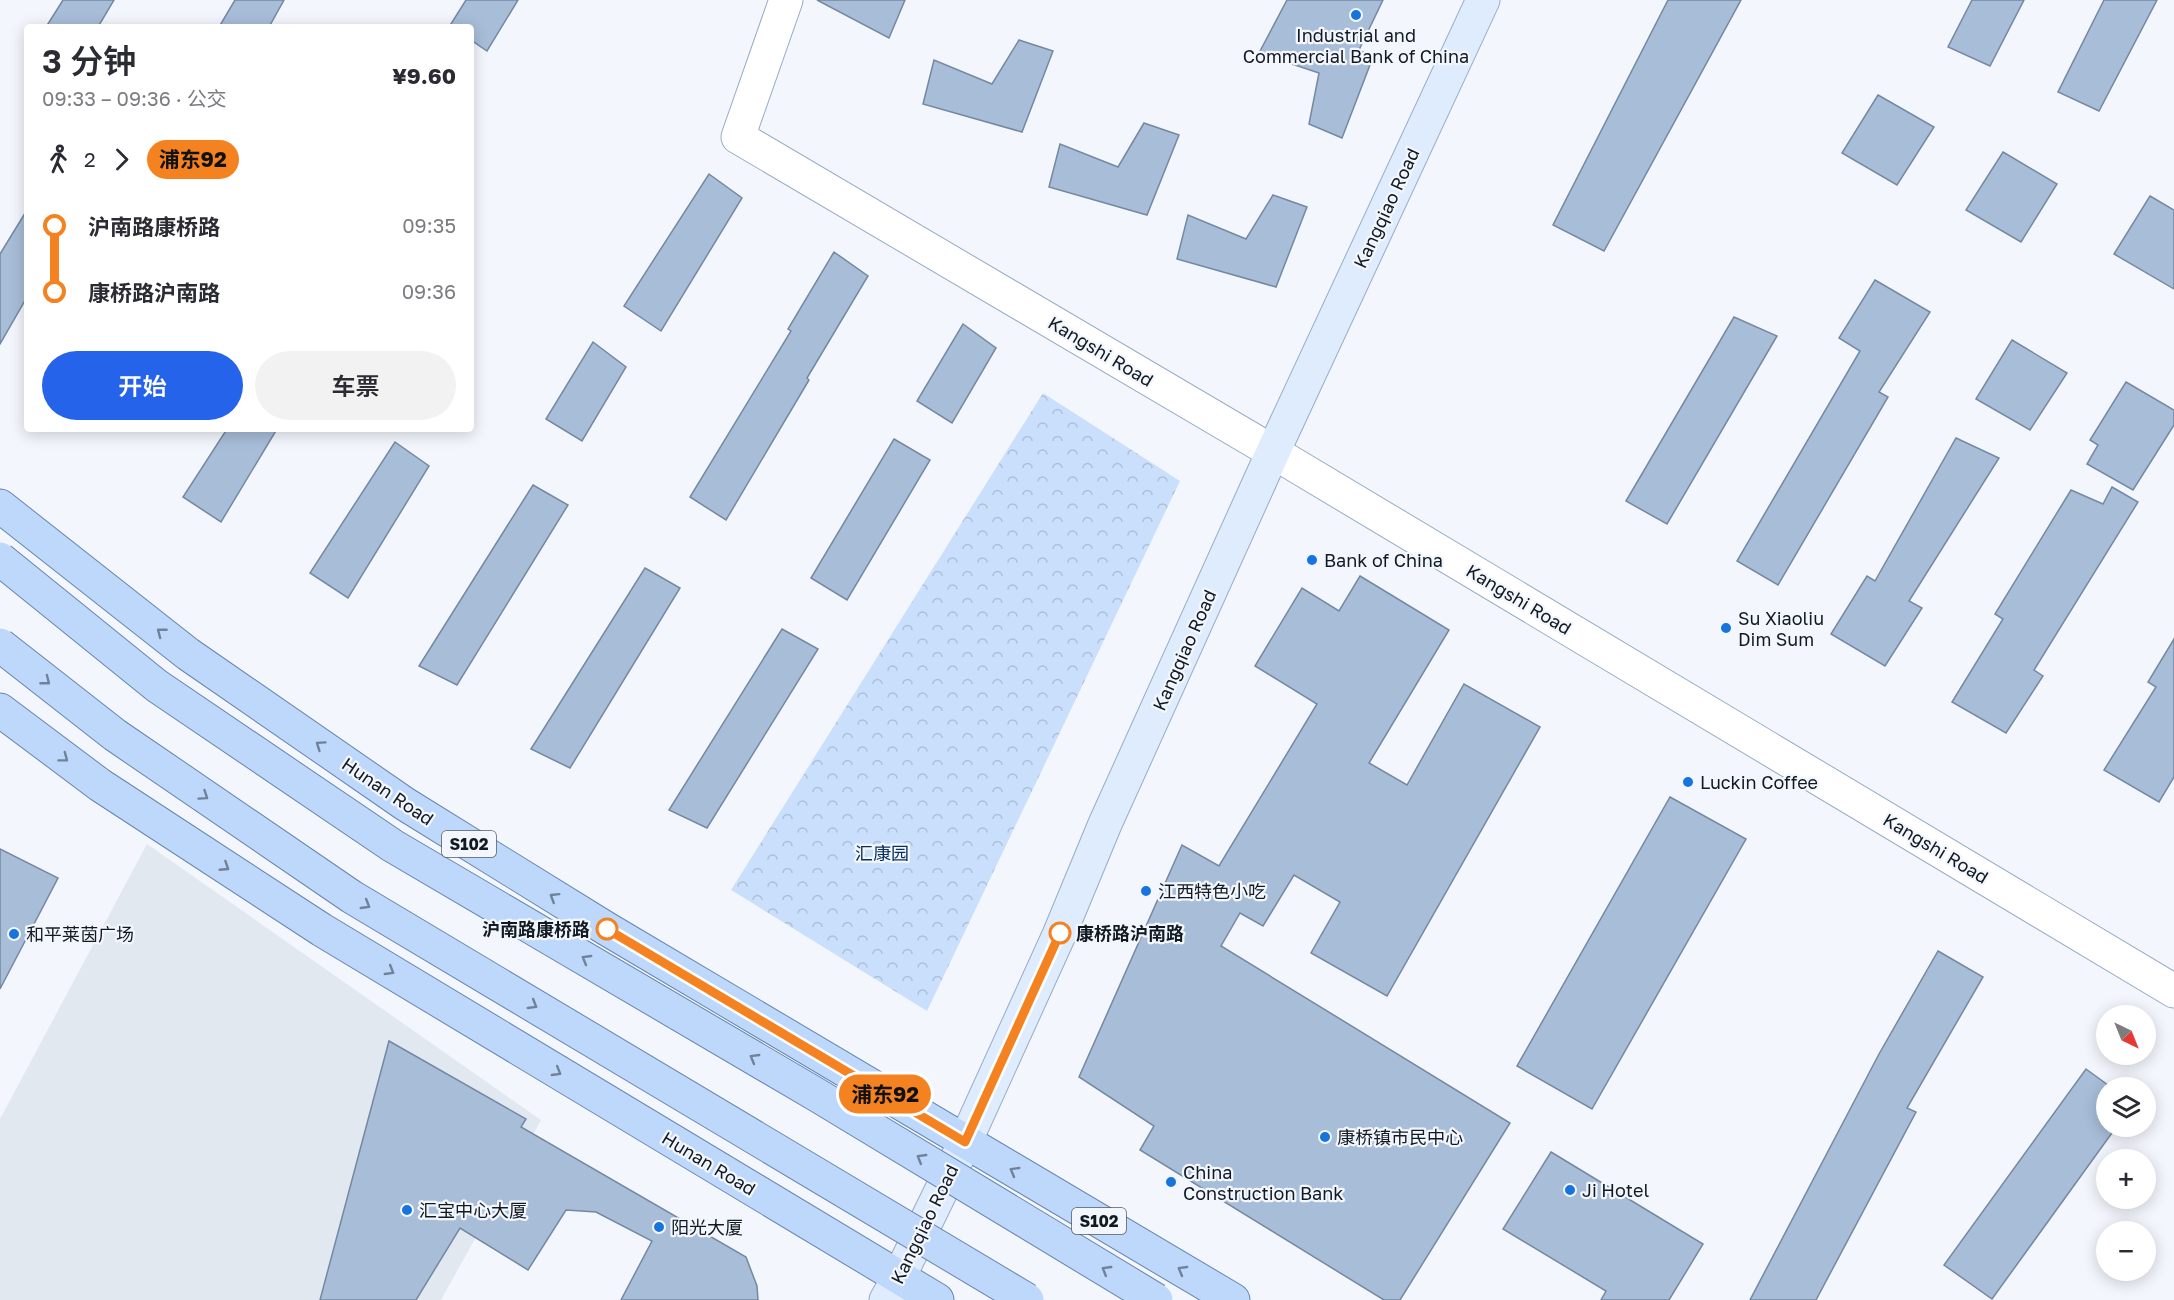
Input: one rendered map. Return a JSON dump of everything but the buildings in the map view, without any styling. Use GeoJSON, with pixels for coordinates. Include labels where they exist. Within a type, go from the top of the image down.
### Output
{"type":"FeatureCollection","features":[{"type":"Feature","properties":{"kind":"main road","name":"Kangqiao Road"},"geometry":{"type":"LineString","coordinates":[[893,1289],[965,1142],[1273,452],[1483,0]]}},
{"type":"Feature","properties":{"kind":"main road","name":"Hunan Road"},"geometry":{"type":"LineString","coordinates":[[0,506],[188,654],[405,804],[607,929],[1233,1300]]}},
{"type":"Feature","properties":{"kind":"main road"},"geometry":{"type":"LineString","coordinates":[[0,559],[157,686],[393,846],[817,1095],[1156,1300]]}},
{"type":"Feature","properties":{"kind":"main road"},"geometry":{"type":"LineString","coordinates":[[0,645],[115,735],[352,897],[1027,1300]]}},
{"type":"Feature","properties":{"kind":"main road","name":"Hunan Road"},"geometry":{"type":"LineString","coordinates":[[0,710],[100,785],[322,930],[893,1289],[937,1300]]}},
{"type":"Feature","properties":{"kind":"street","name":"Kangshi Road"},"geometry":{"type":"LineString","coordinates":[[786,0],[738,137],[1273,452],[2174,991]]}},
{"type":"Feature","properties":{"kind":"shaded area"},"geometry":{"type":"Polygon","coordinates":[[[147,844],[541,1120],[441,1300],[0,1300],[0,1119],[147,844]]]}},
{"type":"Feature","properties":{"kind":"green space","name":"汇康园"},"geometry":{"type":"Polygon","coordinates":[[[1043,393],[1180,481],[927,1011],[731,890],[1043,393]]]}},
{"type":"Feature","properties":{"kind":"bus line","name":"浦东92"},"geometry":{"type":"LineString","coordinates":[[607,929],[965,1142],[1060,933]]}},
{"type":"Feature","properties":{"kind":"place","name":"Industrial and Commercial Bank of China"},"geometry":{"type":"Point","coordinates":[1356,15]}},
{"type":"Feature","properties":{"kind":"place","name":"Bank of China"},"geometry":{"type":"Point","coordinates":[1312,560]}},
{"type":"Feature","properties":{"kind":"place","name":"Su Xiaoliu Dim Sum"},"geometry":{"type":"Point","coordinates":[1726,628]}},
{"type":"Feature","properties":{"kind":"place","name":"Luckin Coffee"},"geometry":{"type":"Point","coordinates":[1688,782]}},
{"type":"Feature","properties":{"kind":"place","name":"江西特色小吃"},"geometry":{"type":"Point","coordinates":[1146,891]}},
{"type":"Feature","properties":{"kind":"place","name":"沪南路康桥路"},"geometry":{"type":"Point","coordinates":[607,929]}},
{"type":"Feature","properties":{"kind":"place","name":"康桥路沪南路"},"geometry":{"type":"Point","coordinates":[1060,933]}},
{"type":"Feature","properties":{"kind":"place","name":"和平莱茵广场"},"geometry":{"type":"Point","coordinates":[14,934]}},
{"type":"Feature","properties":{"kind":"place","name":"康桥镇市民中心"},"geometry":{"type":"Point","coordinates":[1325,1137]}},
{"type":"Feature","properties":{"kind":"place","name":"China Construction Bank"},"geometry":{"type":"Point","coordinates":[1171,1182]}},
{"type":"Feature","properties":{"kind":"place","name":"Ji Hotel"},"geometry":{"type":"Point","coordinates":[1570,1190]}},
{"type":"Feature","properties":{"kind":"place","name":"汇宝中心大厦"},"geometry":{"type":"Point","coordinates":[407,1210]}},
{"type":"Feature","properties":{"kind":"place","name":"阳光大厦"},"geometry":{"type":"Point","coordinates":[659,1227]}}]}
